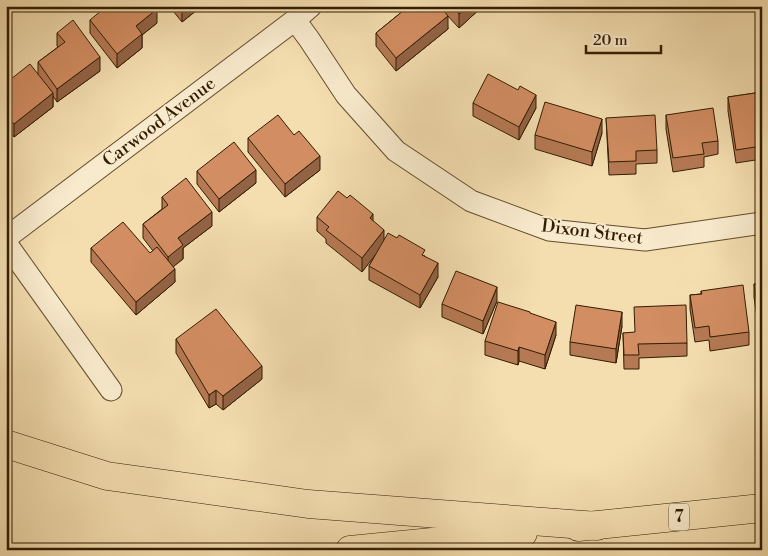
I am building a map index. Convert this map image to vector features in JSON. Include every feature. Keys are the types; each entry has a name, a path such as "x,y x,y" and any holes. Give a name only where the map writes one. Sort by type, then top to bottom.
{"highway":[{"path":"6,444 107,476 308,504 597,526"},
{"name":"7","path":"350,550 762,508"}],"street":[{"name":"Carwood Avenue","path":"6,238 311,6"},
{"name":"Dixon Street","path":"295,20 346,95 396,151 471,201 549,230 645,240 762,223"},
{"path":"6,243 111,390"}],"building":[{"path":"107,6 154,6 157,9 136,26 142,34 117,54 90,20"},
{"path":"409,6 440,6 448,16 396,58 376,33"},
{"path":"452,6 469,6 459,14"},
{"path":"73,20 100,57 57,89 38,62 65,42 57,33"},
{"path":"30,64 53,93 14,124 6,114 6,83"},
{"path":"488,74 518,90 520,86 536,95 519,127 473,103"},
{"path":"762,92 762,146 736,150 728,97"},
{"path":"545,102 602,119 592,152 535,135"},
{"path":"713,108 718,141 702,143 704,154 673,158 666,115"},
{"path":"278,115 294,135 299,131 320,156 285,184 248,138"},
{"path":"655,115 657,150 636,151 636,161 609,162 606,118"},
{"path":"234,142 256,170 219,199 197,171"},
{"path":"186,178 212,212 178,238 183,245 168,257 143,224 168,205 162,197"},
{"path":"338,191 347,198 350,195 373,214 370,218 384,230 362,258 326,230 329,227 317,217"},
{"path":"123,222 150,253 157,247 175,269 136,302 91,248"},
{"path":"388,233 397,238 399,235 425,250 422,255 438,263 420,295 369,266"},
{"path":"456,271 497,287 483,321 442,304"},
{"path":"762,283 762,333 761,333 754,284"},
{"path":"743,285 749,332 710,337 709,326 695,328 690,295 702,294 701,291"},
{"path":"498,302 556,322 545,355 519,347 518,351 485,341"},
{"path":"576,305 622,312 616,349 570,342"},
{"path":"686,305 687,343 638,344 639,355 624,355 623,333 635,332 634,307"},
{"path":"216,309 262,366 223,396 216,390 209,395 176,339"}]}
